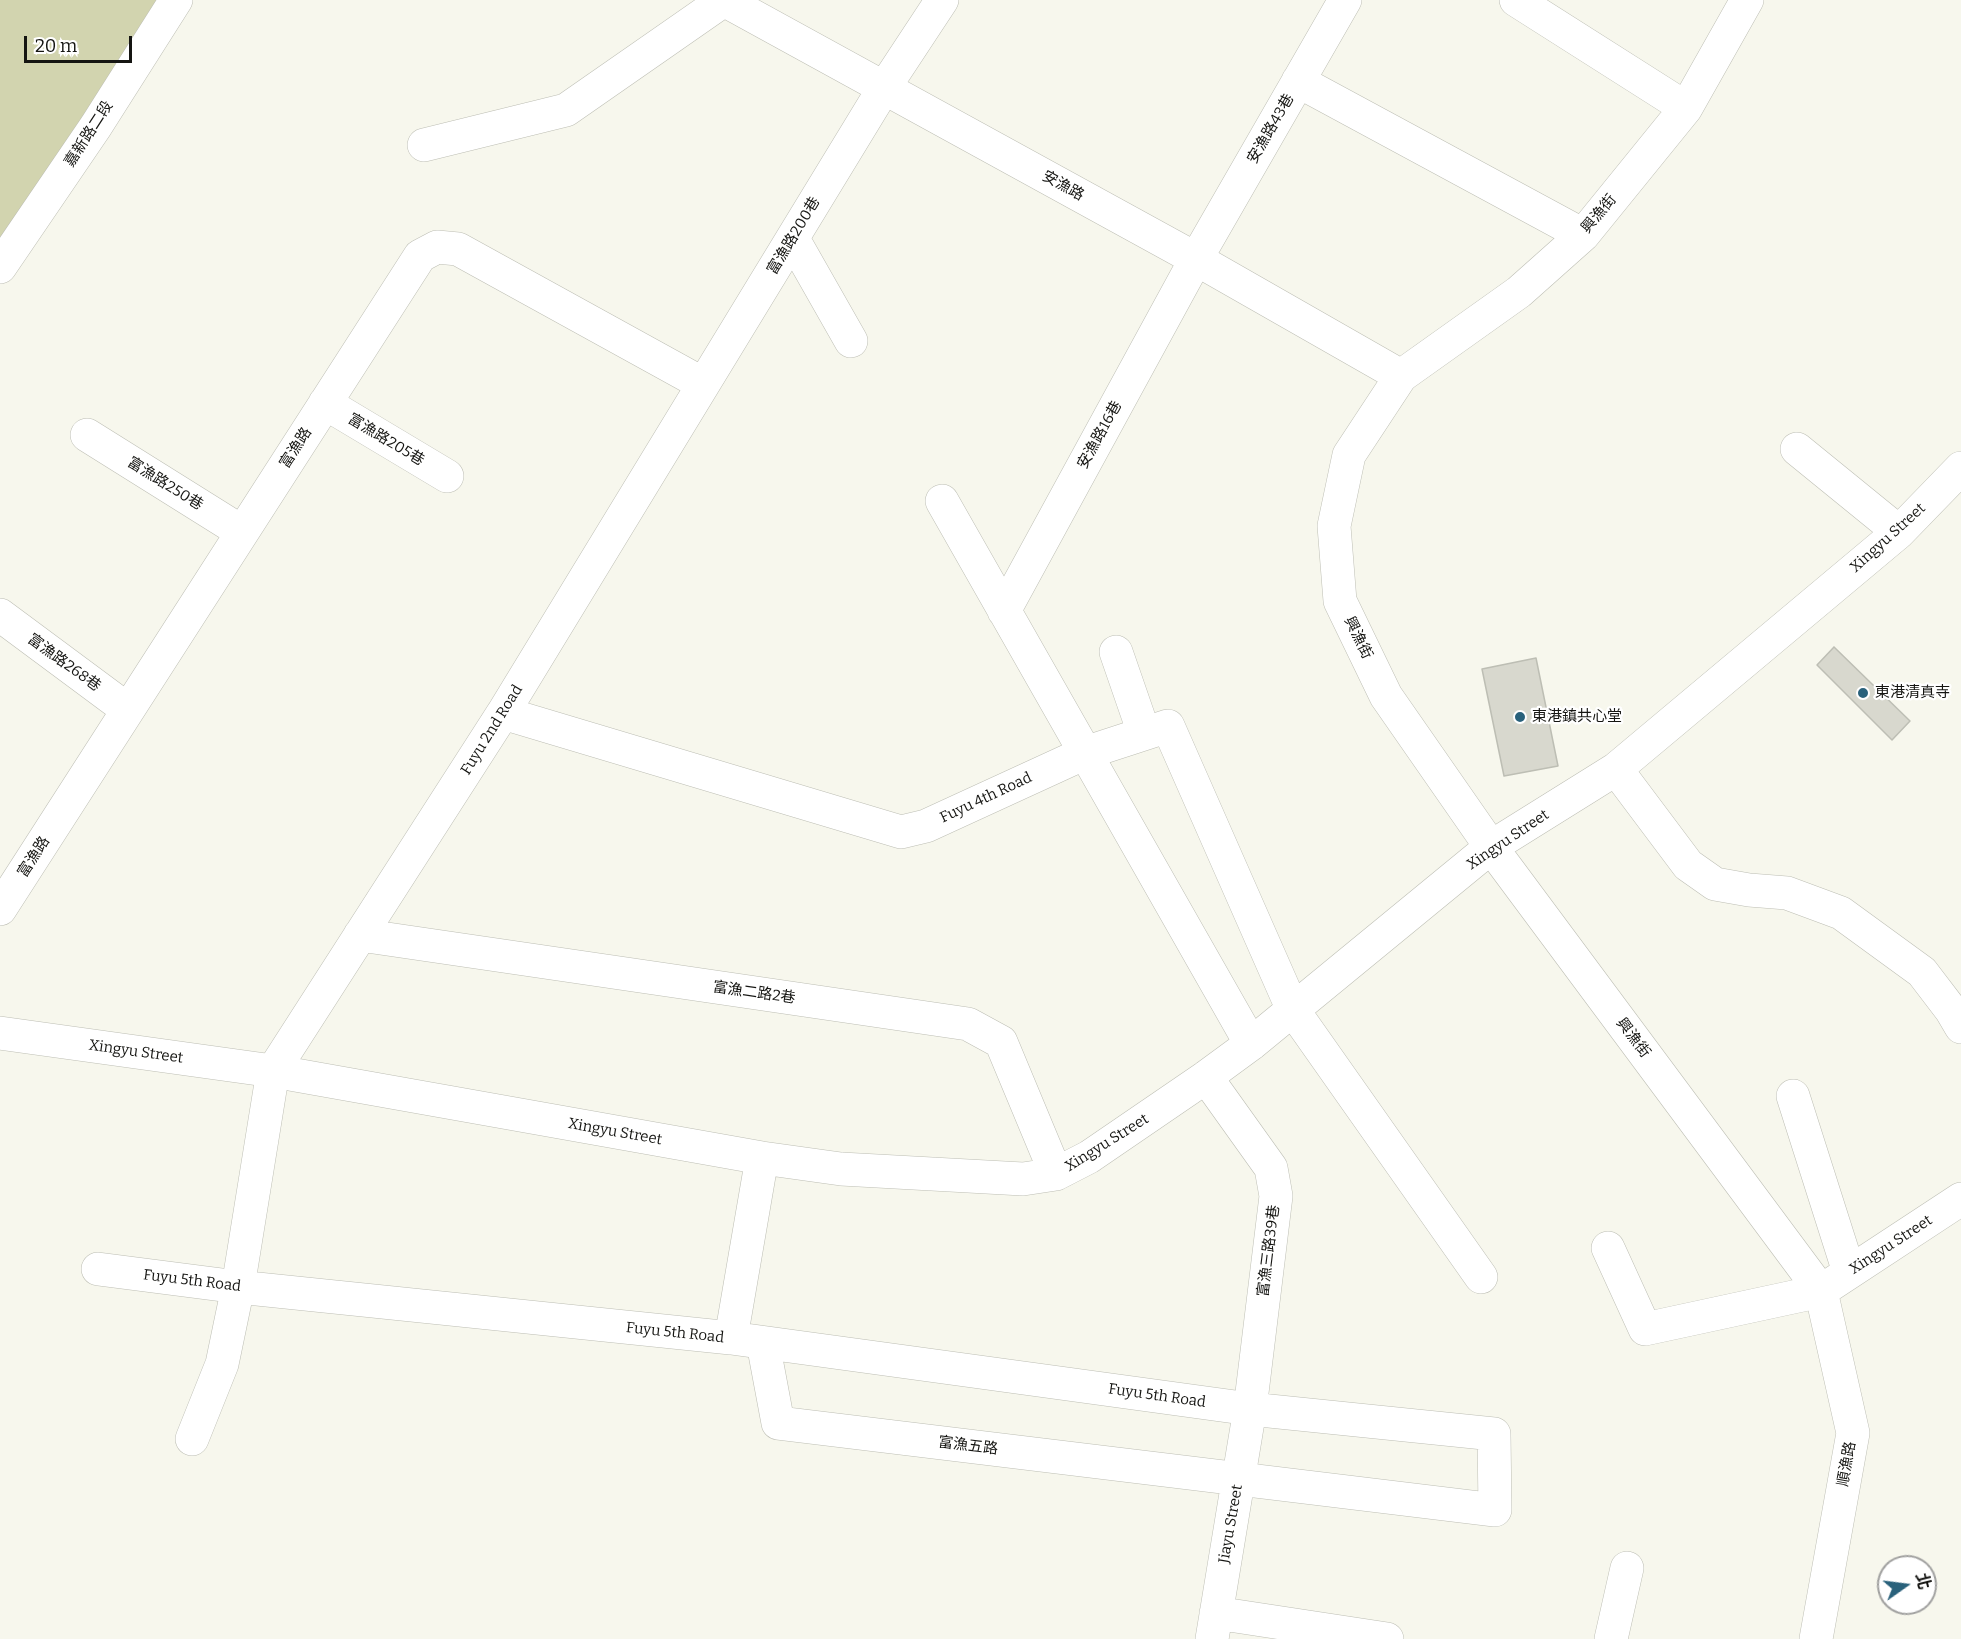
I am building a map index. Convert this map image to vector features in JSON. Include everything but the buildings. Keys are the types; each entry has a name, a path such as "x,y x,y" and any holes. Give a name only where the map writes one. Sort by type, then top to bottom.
{"street":[{"name":"嘉新路二段","path":"0,267 96,126 176,0"},
{"name":"安漁路","path":"724,0 1196,259 1401,376"},
{"path":"424,146 566,110 724,0"},
{"path":"884,88 942,0"},
{"name":"安漁路43巷","path":"1196,259 1345,0"},
{"path":"1516,0 1686,108"},
{"name":"興漁街","path":"1747,0 1686,108 1583,235 1520,291 1401,376 1349,455 1334,526 1340,601 1386,696 1491,848 1821,1291"},
{"path":"1298,81 1583,235"},
{"name":"富漁路200巷","path":"703,384 884,88"},
{"path":"793,239 851,341"},
{"name":"富漁路","path":"5,888 128,710 420,256 437,247 458,249 703,384"},
{"name":"安漁路16巷","path":"1004,611 1196,259"},
{"name":"Fuyu 2nd Road","path":"273,1071 503,713 703,384"},
{"name":"富漁路205巷","path":"325,404 447,476"},
{"name":"富漁路250巷","path":"87,435 242,532"},
{"path":"1797,449 1899,532"},
{"name":"Xingyu Street","path":"0,1033 273,1071 762,1158 841,1168 1023,1179 1056,1174 1089,1157 1206,1077 1251,1044 1491,848 1616,769 1899,532 1961,468"},
{"path":"942,501 1251,1044"},
{"name":"富漁路268巷","path":"0,615 128,710"},
{"path":"1116,652 1144,733"},
{"name":"Fuyu 4th Road","path":"503,713 901,832 926,826 1085,753 1168,726 1293,1010"},
{"path":"1616,769 1688,865 1715,884 1749,890 1787,892 1841,914 1922,972 1961,1027"},
{"name":"富漁二路2巷","path":"360,935 968,1024 1001,1042 1056,1174"},
{"path":"1293,1010 1481,1277"},
{"path":"192,1439 222,1364 238,1287 273,1071"},
{"name":"富漁三路39巷","path":"1206,1077 1271,1168 1276,1196 1250,1409"},
{"path":"1793,1096 1850,1272"},
{"path":"731,1338 762,1158"},
{"name":"Xingyu Street","path":"1821,1291 1961,1199"},
{"path":"1608,1248 1645,1329 1821,1291"},
{"name":"Fuyu 5th Road","path":"98,1269 238,1287 731,1338 1250,1409 1494,1434 1495,1510 1238,1479"},
{"name":"順漁路","path":"1816,1639 1853,1433 1821,1291"},
{"name":"富漁五路","path":"763,1343 778,1423 1238,1479"},
{"name":"Jiayu Street","path":"1214,1626 1250,1409"},
{"path":"1611,1639 1627,1568"},
{"path":"1214,1626 1387,1639"}],"green space":[{"path":"0,0 165,0 0,254"}],"place":[{"name":"東港清真寺","path":"1863,693"},
{"name":"東港鎮共心堂","path":"1520,717"}]}
